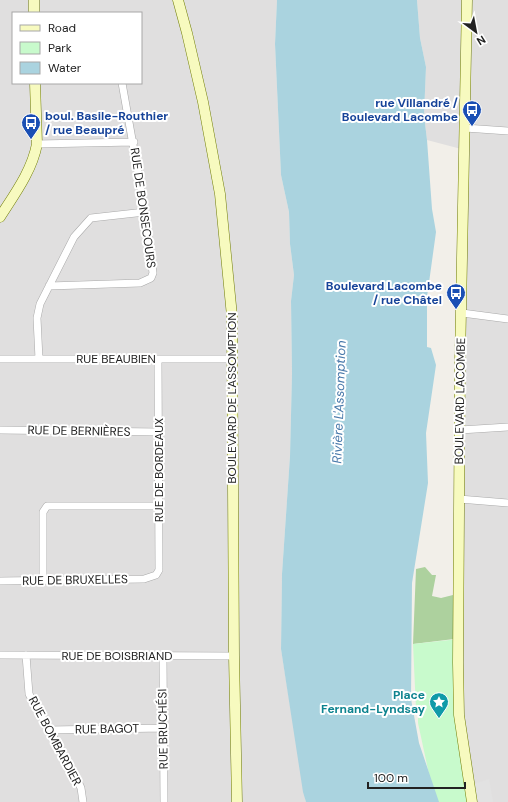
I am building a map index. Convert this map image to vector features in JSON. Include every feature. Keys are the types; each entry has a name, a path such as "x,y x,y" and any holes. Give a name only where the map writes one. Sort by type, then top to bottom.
{"street":[{"path":"34,0 34,12"},
{"name":"BOULEVARD DE L'ASSOMPTION","path":"178,0 201,94 220,194 232,316 234,656 237,802"},
{"name":"BOULEVARD LACOMBE","path":"467,0 459,499 459,715 472,802"},
{"path":"0,217 35,154 37,144 34,84"},
{"name":"RUE DE BONSECOURS","path":"49,286 140,283 151,278 153,273 146,212 122,84"},
{"path":"465,128 508,132"},
{"path":"37,144 134,142"},
{"path":"39,359 37,318 40,304 74,237 91,218 146,212"},
{"path":"462,313 508,319"},
{"name":"RUE BEAUBIEN","path":"0,359 233,359"},
{"name":"RUE DE BORDEAUX","path":"151,578 156,575 159,570 158,359"},
{"path":"460,430 508,427"},
{"name":"RUE DE BERNIÈRES","path":"0,430 158,432"},
{"path":"459,499 508,503"},
{"path":"43,580 43,512 47,506 159,506"},
{"name":"RUE DE BRUXELLES","path":"0,581 151,578"},
{"name":"RUE DE BOISBRIAND","path":"0,655 234,656"},
{"name":"RUE BOMBARDIER","path":"26,655 29,694 75,775 81,788 83,802"},
{"name":"RUE BRUCHÉSI","path":"163,656 164,802"},
{"name":"RUE BAGOT","path":"50,730 163,728"}],"shaded area":[{"path":"0,0 277,0 275,44 281,175 289,212 290,244 294,275 291,301 292,373 290,456 282,574 281,649 306,802 0,802"},
{"path":"417,0 508,0 508,802 473,802 460,717 465,150 427,140 424,115 426,67 420,38"},
{"path":"489,779 493,802 476,802 474,784"}],"green space":[{"path":"425,567 432,575 436,575 432,596 441,598 453,595 454,639 413,644 416,569"},
{"name":"Place Fernand-Lyndsay","path":"459,639 459,715 472,802 435,802 418,723 418,712 416,709 413,644"}],"water":[{"name":"Rivière L'Assomption","path":"277,0 417,0 420,38 426,67 424,115 432,209 436,232 427,297 427,347 431,348 436,365 426,433 428,483 412,583 411,699 419,743 439,802 306,802 303,792 281,649 282,574 290,456 292,373 291,301 294,275 290,244 289,212 281,175 275,44"}],"place":[{"name":"rue Villandré / Boulevard Lacombe","path":"472,127"},
{"name":"boul. Basile-Routhier / rue Beaupré","path":"31,140"},
{"name":"Boulevard Lacombe / rue Châtel","path":"456,310"},
{"name":"Place Fernand-Lyndsay","path":"439,719"}]}
